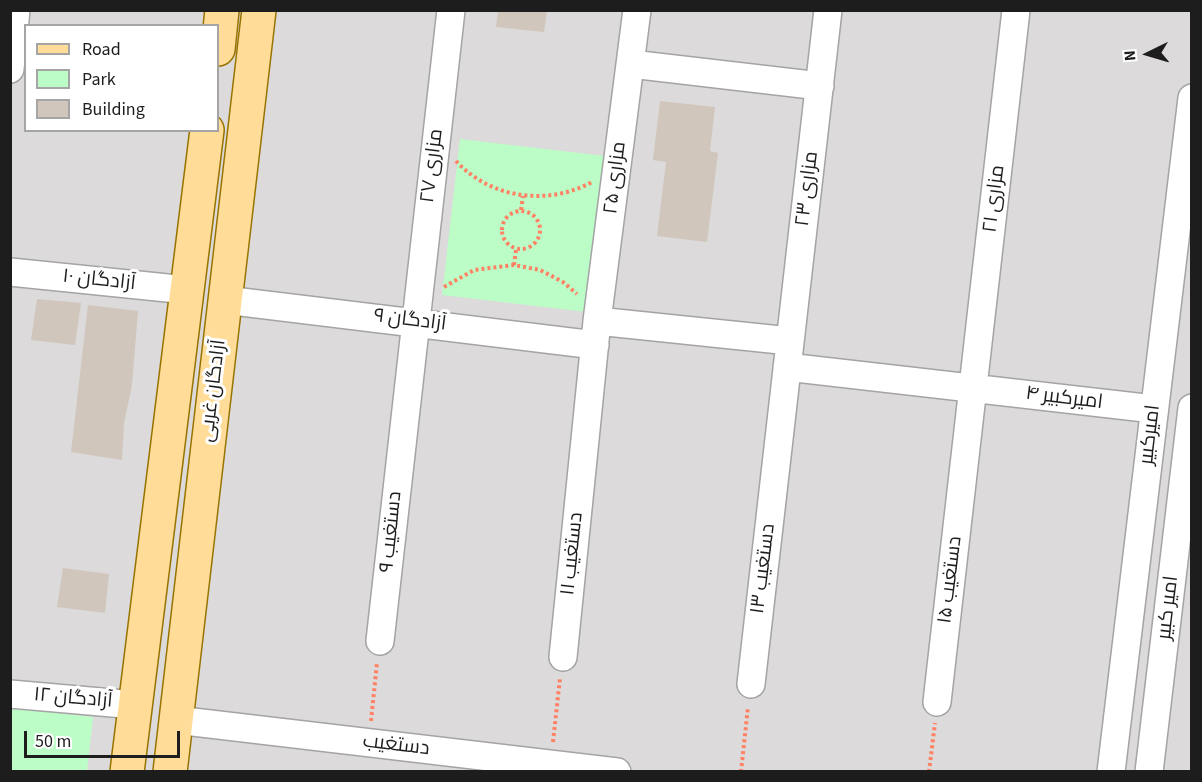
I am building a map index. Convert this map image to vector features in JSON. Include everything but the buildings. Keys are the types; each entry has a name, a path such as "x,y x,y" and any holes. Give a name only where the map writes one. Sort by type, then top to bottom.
{"main road":[{"path":"219,39 222,10"},
{"name":"آزادگان غربی","path":"170,771 259,10"},
{"name":"آزادگان غربی","path":"127,771 207,132"},
{"path":"166,462 206,465"}],"street":[{"path":"10,69 16,10"},
{"name":"مزاری ۲۷","path":"415,322 452,10"},
{"name":"مزاری ۲۵","path":"596,333 637,10"},
{"name":"مزاری ۲۳","path":"789,354 828,10"},
{"name":"مزاری ۲۱","path":"973,388 1016,10"},
{"path":"631,64 820,86"},
{"name":"امیرکبیر","path":"1111,771 1154,409 1184,223 1191,98"},
{"name":"آزادگان ۱۰","path":"10,272 188,290"},
{"name":"آزادگان ۹","path":"225,300 415,322 596,333 789,354"},
{"name":"دستغیب ۹","path":"380,641 415,322"},
{"name":"دستغیب ۱۱","path":"563,657 596,333"},
{"name":"امیرکبیر ۴","path":"789,354 973,388 1154,409"},
{"name":"دستغیب ۱۳","path":"751,684 789,354"},
{"name":"دستغیب ۱۵","path":"937,702 973,388"},
{"name":"امیر کبیر","path":"1149,771 1191,408"},
{"path":"1133,588 1171,594"},
{"name":"آزادگان ۱۲","path":"10,694 135,705"},
{"name":"دستغیب","path":"176,720 368,742 439,761 550,764 617,771"}],"path":[{"path":"437,134 458,164 487,185 523,196 556,195 591,184 619,162"},
{"path":"521,210 523,196"},
{"path":"521,210 532,213 539,222 541,233 536,243 527,249 516,250 506,244 501,233 503,222 510,213 521,210"},
{"path":"514,265 516,250"},
{"path":"439,289 474,270 514,265 540,270 563,282 583,299 596,333"},
{"path":"368,742 380,641"},
{"path":"550,764 563,657"},
{"path":"741,771 751,684"},
{"path":"929,771 937,702"}],"shaded area":[{"path":"11,11 1191,11 1191,771 11,771"}],"green space":[{"path":"460,139 613,157 595,313 442,295"},
{"path":"11,708 93,717 87,771 11,771"}]}
